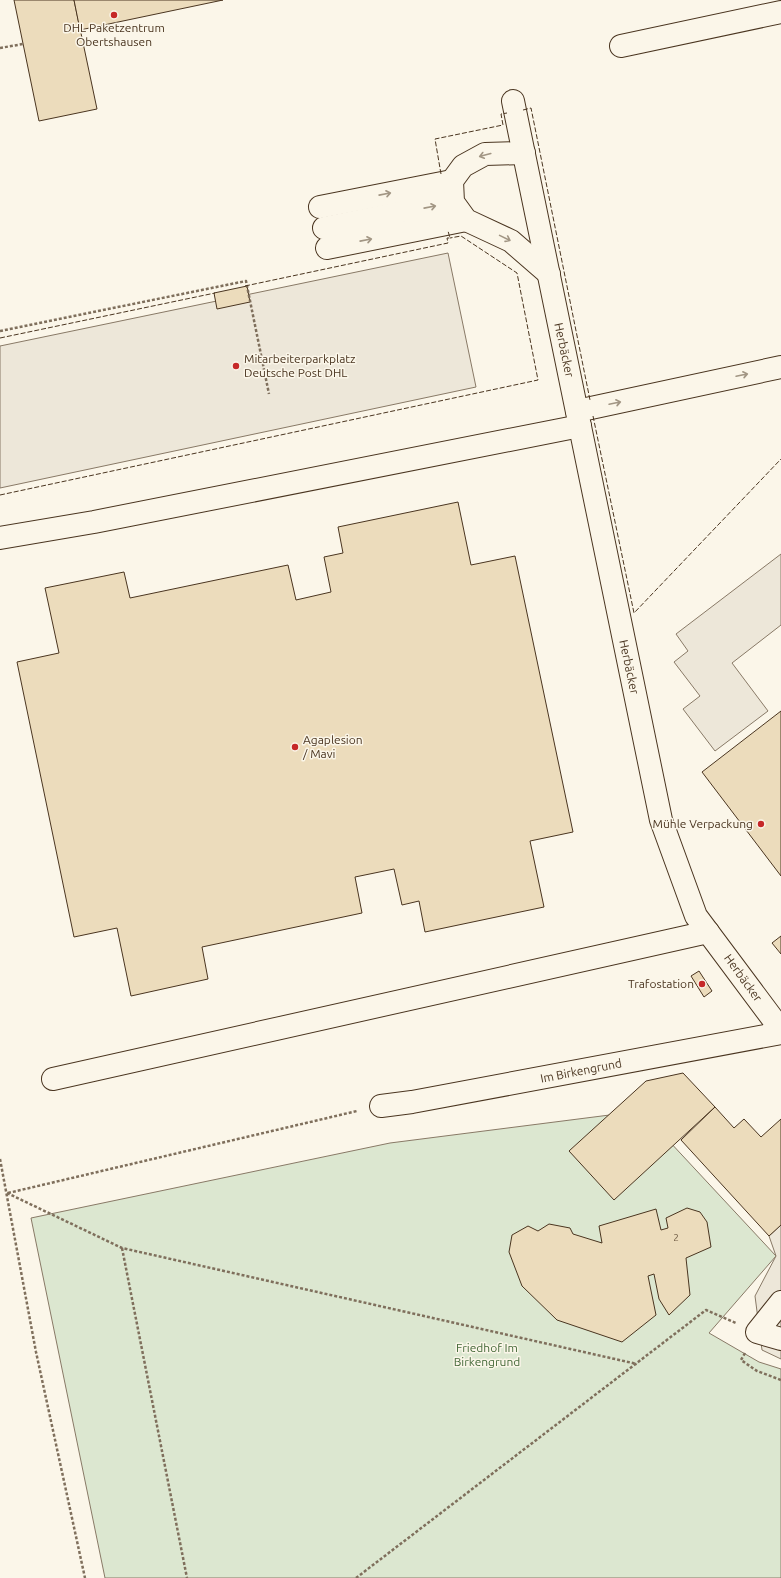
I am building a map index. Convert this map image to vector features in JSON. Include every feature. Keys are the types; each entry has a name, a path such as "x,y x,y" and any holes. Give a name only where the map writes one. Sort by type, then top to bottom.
{"street":[{"path":"621,46 781,12"},
{"name":"Herbäcker","path":"513,101 661,820 696,916 781,1032"},
{"path":"524,153 485,154 463,166 452,192 325,238 466,220 511,241 549,274"},
{"path":"320,207 452,192"},
{"path":"452,192 466,220"},
{"path":"0,538 94,522 578,418 781,367"},
{"path":"54,1079 708,932"},
{"name":"Im Birkengrund","path":"381,1106 420,1101 781,1032"},
{"path":"781,1302 757,1332 781,1339"}],"path":[{"path":"0,48 22,44"},
{"path":"0,331 246,281 269,394"},
{"path":"7,1193 381,1106"},
{"path":"0,1159 36,1352 85,1578"},
{"path":"7,1193 122,1248 637,1364"},
{"path":"122,1248 187,1578"},
{"path":"356,1578 706,1310 757,1332 741,1360 757,1371 781,1380"}],"green space":[{"name":"Friedhof Im Birkengrund","path":"641,1111 776,1256 709,1333 759,1362 781,1369 781,1578 105,1578 31,1218 390,1143"}],"shaded area":[{"name":"Mitarbeiterparkplatz Deutsche Post DHL","path":"448,253 476,387 0,488 0,346"},
{"path":"781,554 781,625 732,663 768,711 715,751 683,709 700,696 674,662 688,651 676,634"},
{"path":"781,1225 781,1359 762,1350 755,1296 776,1256 769,1236"}],"building":[{"path":"14,0 74,0 97,109 39,121"},
{"name":"DHL Paketzentrum Obertshausen","path":"74,0 223,0 80,30"},
{"path":"247,286 250,302 217,309 214,293"},
{"name":"Agaplesion / Mavi","path":"458,502 471,565 515,556 573,832 530,841 544,907 425,932 419,901 402,905 394,869 355,877 362,913 202,947 208,979 131,996 117,928 74,937 17,662 59,653 45,588 124,572 130,598 288,565 296,600 331,592 324,557 343,553 338,527"},
{"name":"Mühle Verpackung","path":"781,711 781,876 702,772"},
{"path":"781,936 781,954 772,943"},
{"name":"Trafostation","path":"699,971 712,991 704,997 691,976"},
{"path":"683,1073 715,1107 614,1200 569,1151 646,1081"},
{"path":"715,1107 734,1128 744,1119 761,1137 781,1119 781,1225 769,1236 681,1140"},
{"path":"687,1208 700,1212 707,1222 711,1247 686,1258 690,1295 669,1315 659,1299 654,1274 648,1276 656,1315 622,1342 557,1320 522,1286 509,1252 512,1235 528,1226 538,1231 549,1224 570,1228 573,1234 602,1243 599,1226 656,1209 661,1230 668,1228 666,1218"}],"fence":[{"path":"523,110 531,108 590,400"},
{"path":"441,174 435,139 503,125 501,114 507,113"},
{"path":"245,286 448,243 447,238 450,238 448,231"},
{"path":"0,495 538,380 517,273 461,236 450,238"},
{"path":"0,338 215,293"},
{"path":"593,416 634,613 781,459"}],"place":[{"name":"DHL Paketzentrum Obertshausen","path":"114,15"},
{"name":"Mitarbeiterparkplatz Deutsche Post DHL","path":"236,366"},
{"name":"Agaplesion / Mavi","path":"295,747"},
{"name":"Mühle Verpackung","path":"761,824"},
{"name":"Trafostation","path":"702,984"}]}
